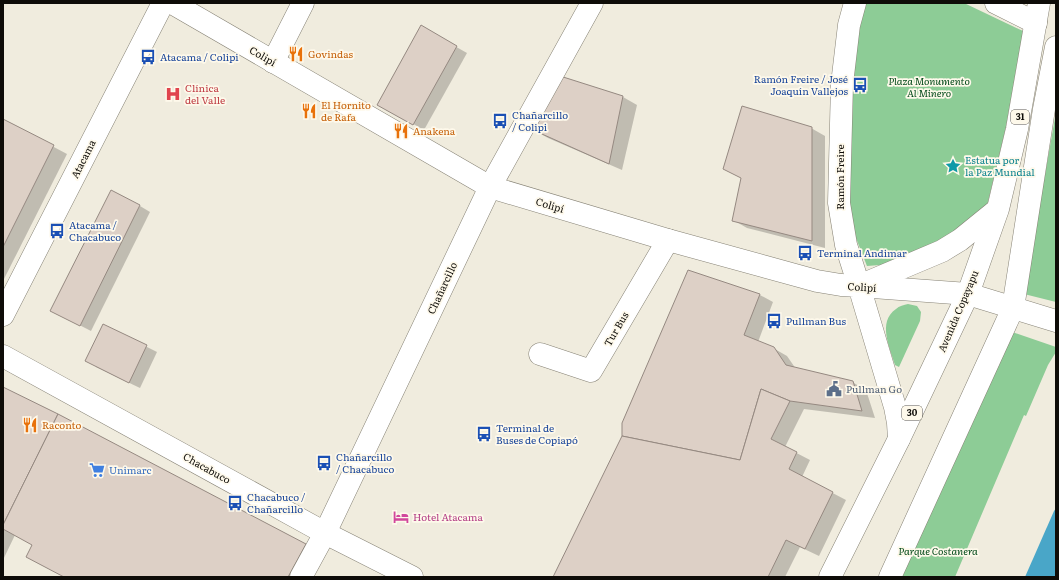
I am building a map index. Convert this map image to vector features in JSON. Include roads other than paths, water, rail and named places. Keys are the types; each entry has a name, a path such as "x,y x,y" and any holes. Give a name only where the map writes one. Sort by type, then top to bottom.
{"main road":[{"name":"Atacama","path":"3,315 163,3"},
{"name":"Colipí","path":"172,3 490,187 668,240 823,282 841,285 968,294 1056,321"},
{"path":"274,62 303,3"},
{"name":"Chañarcillo","path":"302,577 325,533 490,187 592,3"},
{"name":"Ramón Freire","path":"854,3 849,25 842,84 839,203 846,245 895,407 899,439"},
{"path":"996,3 1038,13"},
{"name":"Avenida Copayapu","path":"830,577 899,439 968,294 998,209 1017,129 1038,13"},
{"name":"31","path":"1013,308 1044,109 1056,47"},
{"path":"859,286 942,251 960,240 998,209"},
{"name":"Tur Bus","path":"540,354 591,372 668,240"},
{"path":"890,577 1013,308"},
{"name":"Chacabuco","path":"3,356 325,533 412,577"}],"water":[{"path":"1056,508 1056,577 1025,577 1054,511"}],"place":[{"name":"Govindas","path":"296,54"},
{"name":"Atacama / Colipi","path":"148,57"},
{"name":"Ramón Freire / José Joaquín Vallejos","path":"860,85"},
{"name":"Clínica del Valle","path":"173,94"},
{"name":"El Hornito de Rafa","path":"309,111"},
{"name":"Chañarcillo / Colipi","path":"500,121"},
{"name":"Anakena","path":"401,131"},
{"name":"Estatua por la Paz Mundial","path":"953,166"},
{"name":"Atacama / Chacabuco","path":"57,231"},
{"name":"Terminal Andimar","path":"805,253"},
{"name":"Pullman Bus","path":"774,321"},
{"name":"Pullman Go","path":"834,389"},
{"name":"Raconto","path":"30,425"},
{"name":"Terminal de Buses de Copiapó","path":"484,434"},
{"name":"Chañarcillo / Chacabuco","path":"324,463"},
{"name":"Unimarc","path":"97,470"},
{"name":"Chacabuco / Chañarcillo","path":"235,503"},
{"name":"Hotel Atacama","path":"401,517"}],"park label":[{"name":"Plaza Monumento Al Minero","path":"929,86"},
{"name":"Parque Costanera","path":"938,551"}]}
